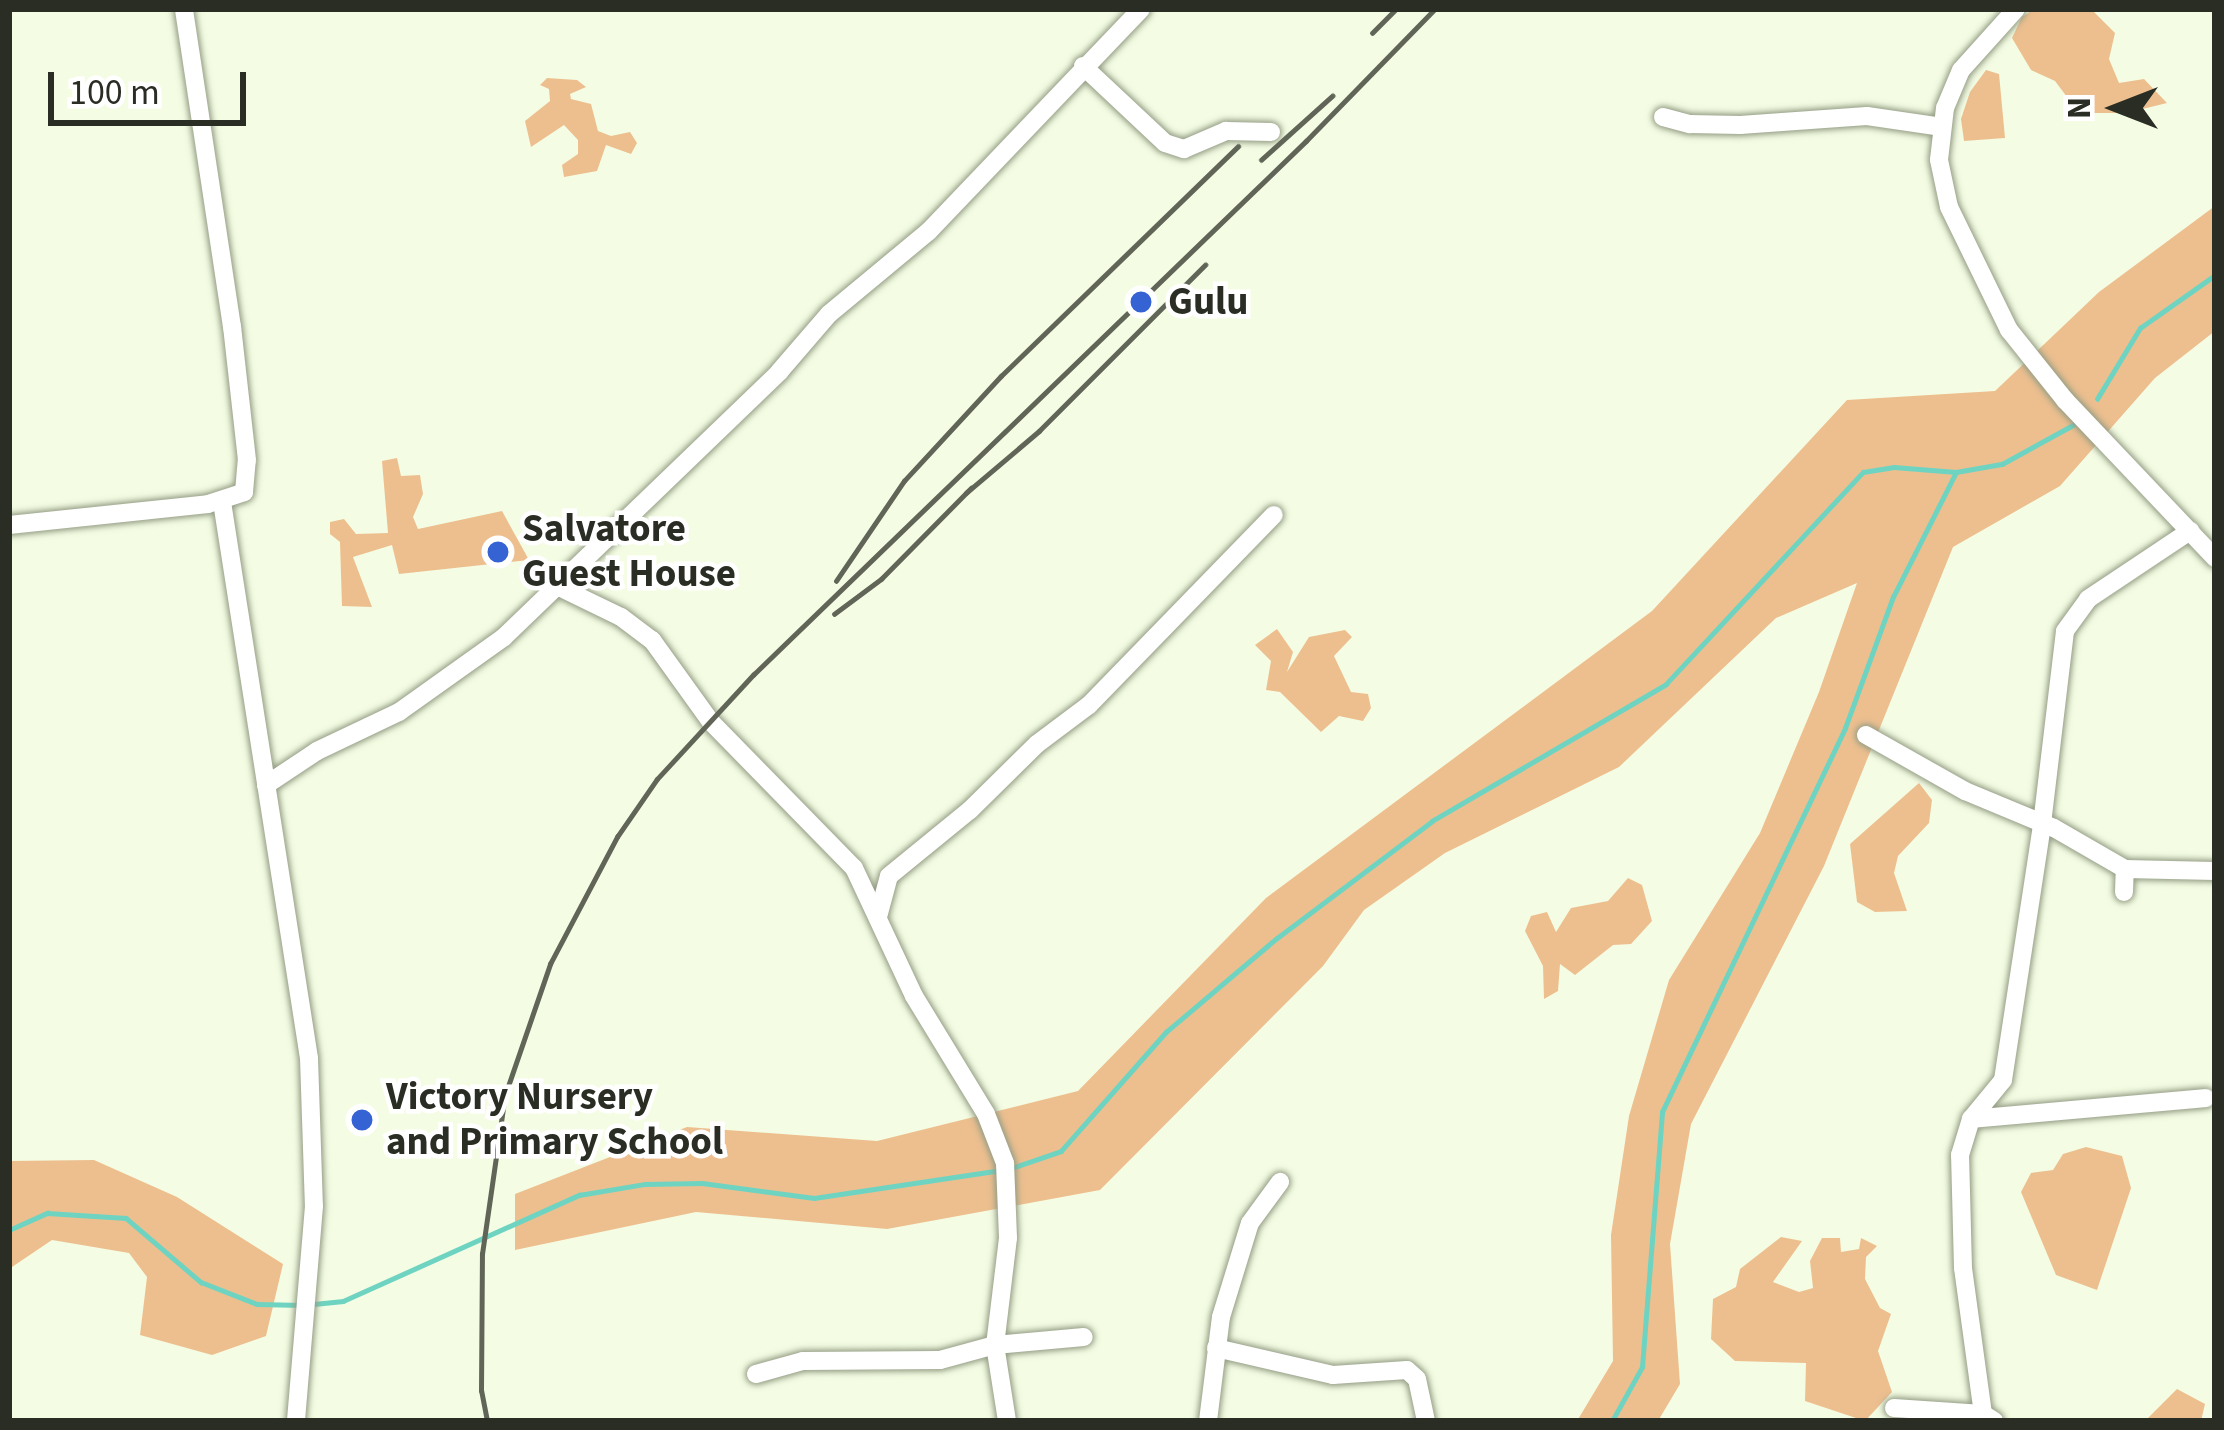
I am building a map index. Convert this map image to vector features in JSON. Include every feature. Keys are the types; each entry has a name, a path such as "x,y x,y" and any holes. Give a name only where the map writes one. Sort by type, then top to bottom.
{"street":[{"path":"9,525 222,502 244,492 247,460 184,9"},
{"path":"266,785 317,751 399,712 504,637 778,372 829,314 929,231 1141,9"},
{"path":"2016,9 1961,70 1942,127 1939,160 1949,207 2009,329 2065,400 2215,558"},
{"path":"1083,66 1166,143 1184,149 1226,130 1271,132"},
{"path":"1663,117 1740,125 1867,116 1942,127"},
{"path":"222,502 309,1058 314,1157 311,1271 296,1421"},
{"path":"878,916 889,876 970,811 1037,744 1089,705 1274,515"},
{"path":"1894,1408 1989,1418 1963,1268 1960,1155 1971,1119 2002,1080 2042,824 2065,631 2088,599 2190,531"},
{"path":"559,587 621,617 652,640 711,722 854,868 914,996 1000,1140 1008,1238 995,1345 1007,1421"},
{"path":"1866,735 1966,791 2042,824 2125,869 2215,871"},
{"path":"854,868 889,876"},
{"path":"2124,892 2125,869"},
{"path":"1971,1119 2206,1098"},
{"path":"1208,1421 1216,1348 1250,1223 1280,1182"},
{"path":"756,1375 803,1360 940,1360 995,1345 1084,1337"},
{"path":"1216,1348 1343,1376 1407,1370 1417,1379 1426,1421"}],"shaded area":[{"path":"2034,9 2091,9 2115,33 2109,59 2119,83 2144,79 2167,103 2126,113 2079,113 2055,81 2031,70 2012,38 2022,17"},
{"path":"1986,70 1999,74 2005,138 1964,141 1961,119 1970,92"},
{"path":"547,78 577,80 586,87 570,94 571,99 591,104 598,131 611,136 630,132 637,143 631,154 606,145 597,171 564,177 562,165 578,154 578,140 564,125 531,147 525,121 550,101 549,89 540,85"},
{"path":"2215,206 2215,331 2155,378 2060,486 1953,547 1824,866 1691,1124 1670,1244 1680,1384 1658,1421 1577,1421 1613,1361 1611,1235 1629,1116 1669,980 1760,833 1819,692 1857,583 1776,618 1619,767 1445,853 1364,910 1323,966 1100,1190 887,1229 696,1212 515,1250 515,1194 687,1127 877,1141 1078,1091 1266,898 1652,611 1847,400 1995,391 2099,292"},
{"path":"397,458 401,476 420,475 423,494 413,517 418,529 502,511 529,560 399,574 392,545 353,557 372,607 342,606 340,542 330,534 330,522 344,519 356,534 388,533 382,461"},
{"path":"1277,629 1293,652 1287,672 1309,637 1345,630 1352,637 1334,656 1351,692 1368,694 1371,708 1363,721 1339,716 1321,732 1280,692 1266,690 1271,661 1255,645"},
{"path":"1919,783 1932,800 1929,823 1898,856 1894,873 1907,911 1875,912 1857,902 1850,844"},
{"path":"1628,878 1642,885 1652,921 1631,944 1613,945 1575,975 1560,964 1558,991 1544,999 1543,966 1525,931 1531,916 1547,912 1556,932 1571,908 1608,901"},
{"path":"2086,1147 2122,1156 2131,1188 2097,1290 2056,1275 2021,1192 2031,1173 2053,1170 2063,1154"},
{"path":"94,1160 177,1197 283,1264 266,1336 212,1355 140,1335 147,1277 129,1253 52,1240 9,1269 9,1161"},
{"path":"1781,1237 1802,1241 1773,1282 1799,1292 1813,1288 1810,1261 1822,1238 1840,1238 1841,1252 1859,1249 1861,1238 1877,1246 1866,1257 1865,1279 1880,1308 1891,1314 1878,1351 1892,1392 1865,1421 1805,1401 1806,1363 1735,1361 1711,1339 1713,1299 1736,1287 1740,1269"},
{"path":"2177,1389 2205,1404 2201,1421 2145,1421"}],"waterway":[{"path":"2097,399 2140,328 2215,275"},
{"path":"1012,1168 1061,1151 1166,1032 1277,938 1432,821 1666,684 1863,472 1894,467 1956,472 2002,464 2073,425"},
{"path":"1612,1421 1642,1367 1662,1112 1845,728 1893,597 1955,474"},
{"path":"314,1304 343,1301 579,1195 645,1184 702,1183 814,1198 1001,1170"},
{"path":"9,1230 47,1213 126,1218 201,1282 257,1304 302,1305"}],"railway":[{"path":"1372,33 1396,9"},
{"path":"487,1421 481,1391 482,1254 505,1095 550,964 617,837 657,779 753,675 1306,141 1435,9"},
{"path":"1261,160 1332,96"},
{"path":"836,581 904,481 1001,376 1238,146"},
{"path":"966,493 1039,431 1205,265"},
{"path":"834,614 881,579 971,488"}],"place":[{"name":"Gulu","path":"1141,302"},
{"name":"Salvatore Guest House","path":"498,552"},
{"name":"Victory Nursery and Primary School","path":"362,1120"}]}
